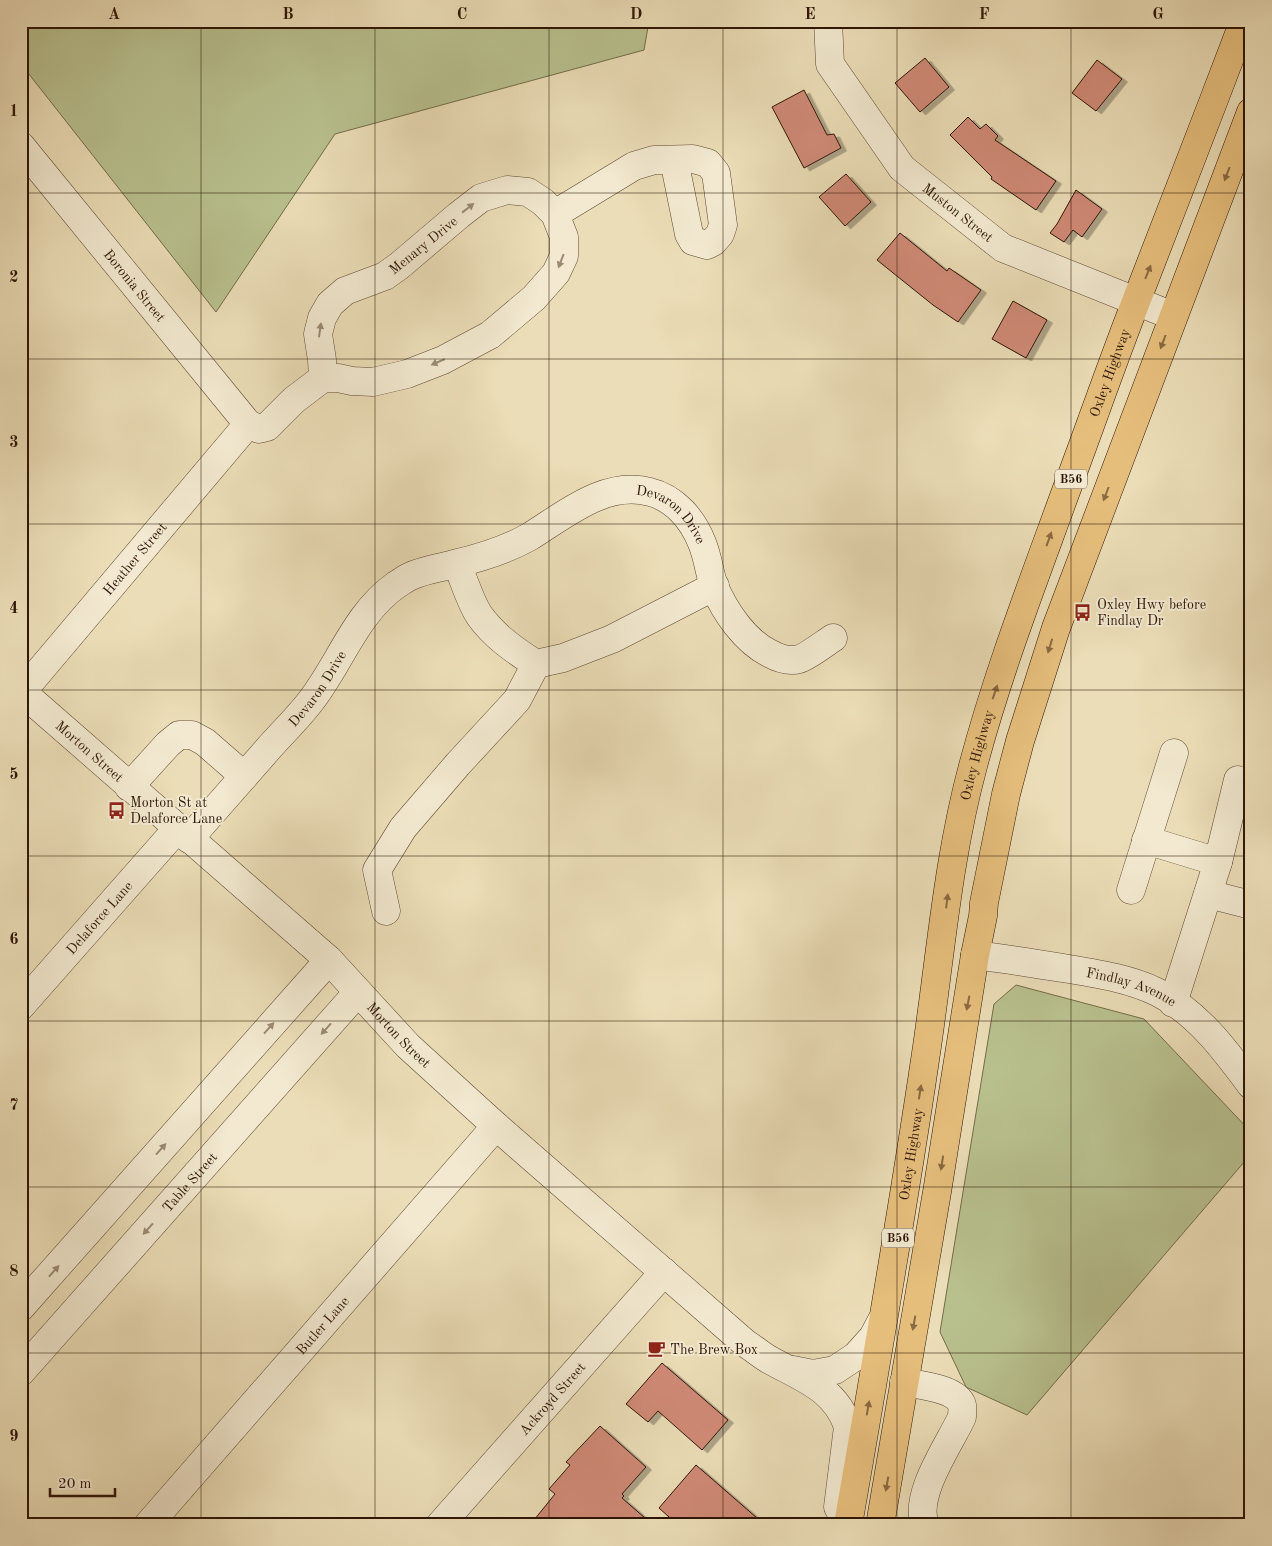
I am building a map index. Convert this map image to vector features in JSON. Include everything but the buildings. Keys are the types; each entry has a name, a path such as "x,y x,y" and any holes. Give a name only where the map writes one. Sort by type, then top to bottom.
{"main road":[{"name":"Oxley Highway","path":"848,1525 882,1320 894,1265 929,1036 948,888 972,767 993,698 1035,576 1136,301 1186,176 1244,21"},
{"name":"B56","path":"880,1525 999,821 1023,731 1059,619 1251,112"},
{"path":"940,950 975,955"}],"street":[{"name":"Muston Street","path":"828,21 830,64 902,168 1003,248 1174,316"},
{"name":"Boronia Street","path":"21,146 248,424"},
{"path":"555,214 634,166 654,160 674,160"},
{"name":"Menary Drive","path":"507,190 528,192 543,202 555,214 564,237 564,256 556,273 534,298 490,335 443,360 407,374 373,382 352,382 338,378 323,378 318,334 322,318 330,304 345,291 385,276 481,198 507,190"},
{"path":"248,424 259,429 267,427 294,400 323,378"},
{"name":"Heather Street","path":"21,692 248,424"},
{"name":"Devaron Drive","path":"183,834 244,776 309,704 327,677 353,630 394,587 411,576 501,551 593,498 635,489 652,492 670,500 693,525 702,543 714,586 734,621 749,640 764,651 780,659 800,659 833,638"},
{"path":"457,564 478,613 488,627 500,639 536,664 563,658 612,639 714,586"},
{"path":"386,911 376,870 403,828 517,700 536,664"},
{"name":"Morton Street","path":"21,692 329,960 408,1046 496,1126 745,1343 766,1358 816,1385 833,1400 844,1414 848,1427 838,1507 848,1525"},
{"path":"129,787 168,744 179,735 192,735 205,742 244,776"},
{"path":"1131,890 1174,753"},
{"path":"1173,1003 1218,862 1238,780 1251,784"},
{"name":"Delaforce Lane","path":"21,1006 183,834"},
{"path":"1146,840 1218,862"},
{"path":"1208,894 1251,906"},
{"name":"Findlay Avenue","path":"975,955 1102,975 1138,984 1158,993 1193,1018 1208,1032 1225,1050 1251,1085"},
{"path":"21,1308 329,960"},
{"name":"Table Street","path":"21,1372 358,992"},
{"name":"Butler Lane","path":"148,1525 496,1126"},
{"name":"Ackroyd Street","path":"440,1525 664,1272"},
{"name":"Morton Street","path":"784,1368 813,1374 835,1370 856,1356 872,1337 882,1320"},
{"path":"904,1382 944,1391 955,1396 962,1405 962,1417 924,1495 922,1518 925,1525"}],"green space":[{"path":"21,21 649,21 644,50 335,134 216,312 21,64"},
{"path":"1016,985 1144,1019 1251,1132 1251,1154 1027,1415 966,1387 940,1332 994,1004"}],"place":[{"name":"Oxley Hwy before Findlay Dr","path":"1083,612"},
{"name":"Morton St at Delaforce Lane","path":"116,810"},
{"name":"The Brew Box","path":"656,1349"}]}
